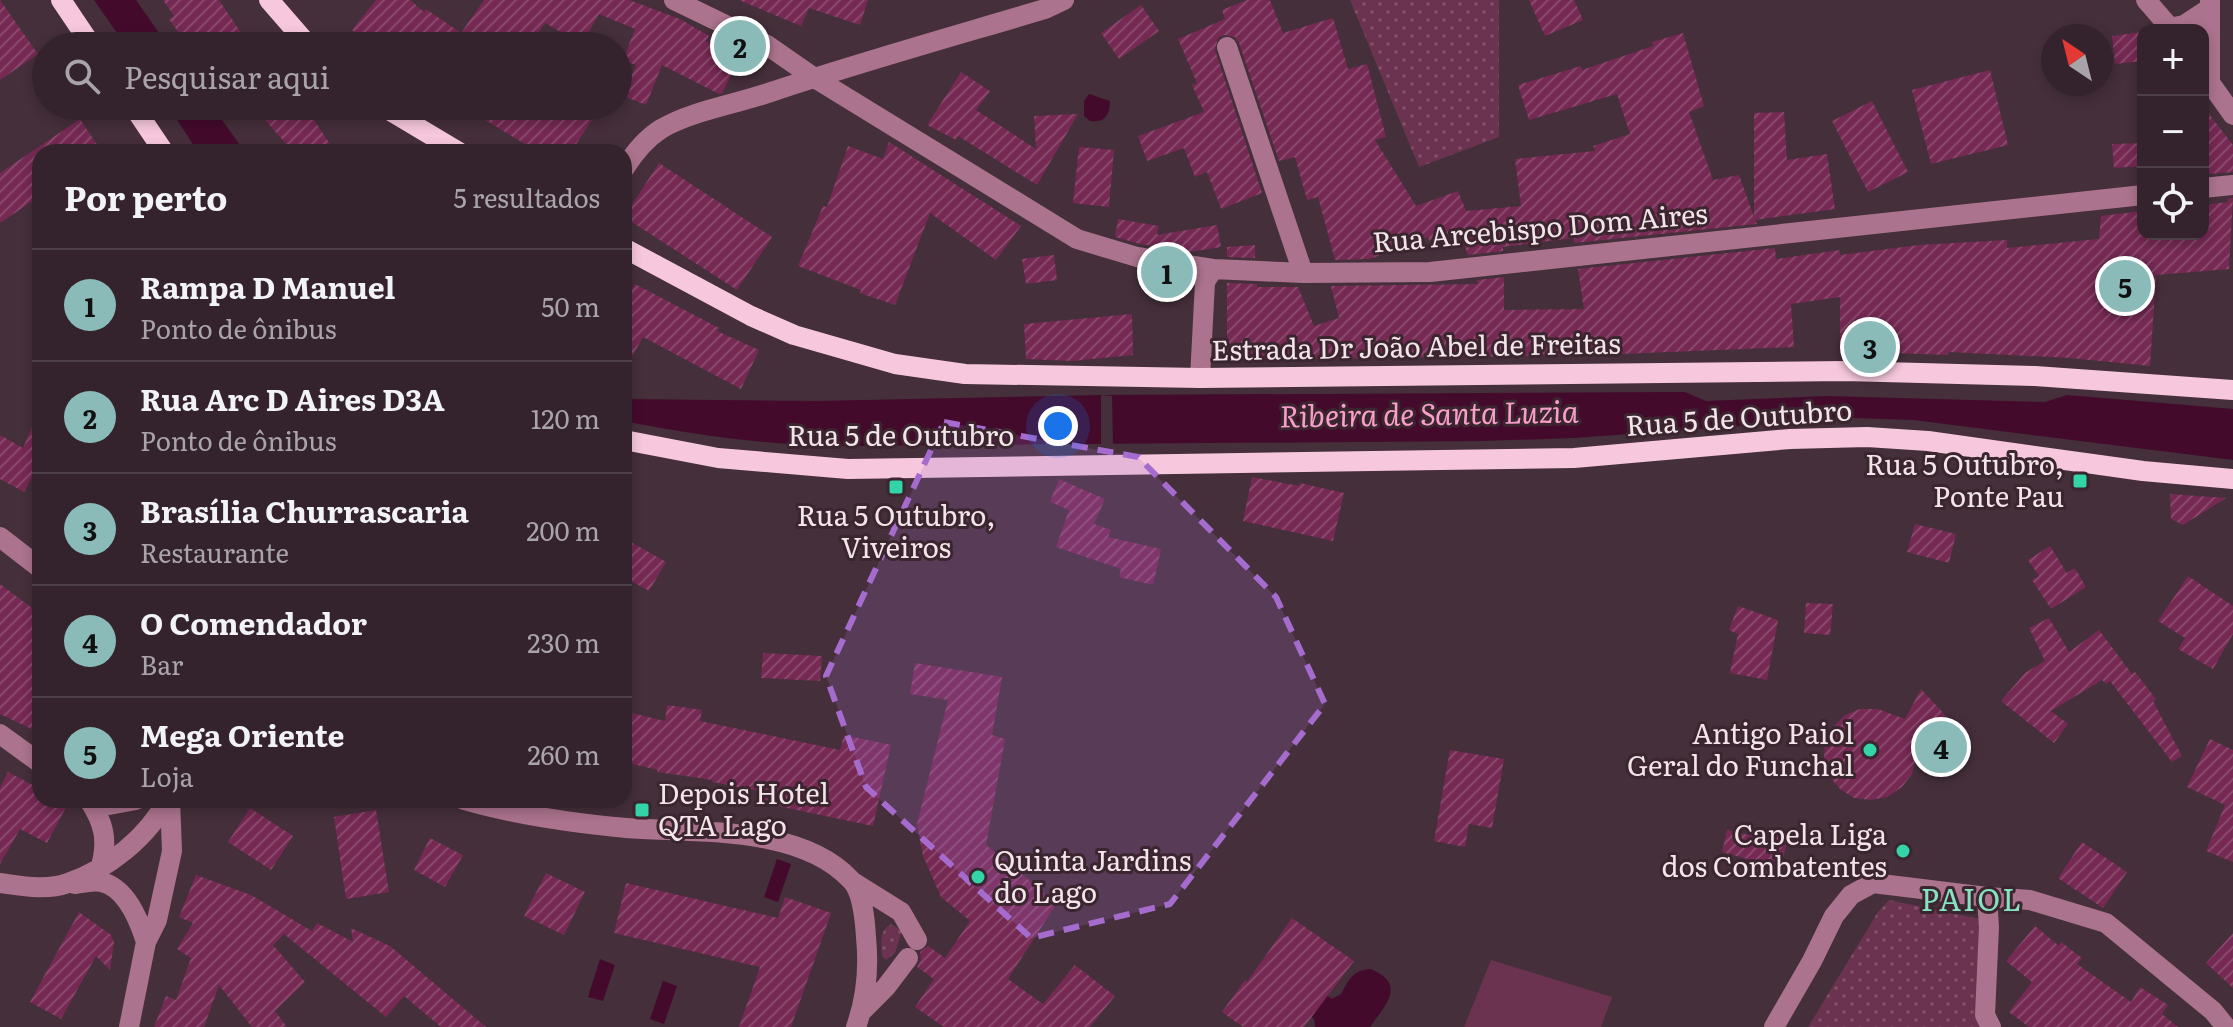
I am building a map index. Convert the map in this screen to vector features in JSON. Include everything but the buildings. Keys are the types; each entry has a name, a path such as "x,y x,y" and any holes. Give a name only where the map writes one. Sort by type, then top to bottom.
{"main road":[{"path":"61,0 83,32"},
{"path":"269,0 297,32"},
{"path":"142,120 159,144"},
{"path":"405,120 446,144"},
{"name":"Estrada Dr João Abel de Freitas","path":"632,252 794,335 895,364 965,374 1200,378 1845,371 2035,376 2233,390"},
{"name":"Rua 5 de Outubro","path":"632,442 718,458 848,469 1574,458 1790,439 1867,437 1928,441 2143,471 2233,479"}],"street":[{"name":"Rua Arcebispo Dom Aires","path":"674,0 767,45 813,77 1077,239 1137,257 1213,269 1303,273 1430,272 2137,196"},
{"path":"632,157 664,127 813,77 1030,14 1064,0"},
{"path":"2153,3 2168,24"},
{"path":"2185,24 2210,4"},
{"path":"2209,24 2210,4"},
{"path":"1227,47 1303,273"},
{"path":"2209,82 2233,115"},
{"path":"2209,187 2233,185"},
{"path":"1200,378 1205,282 1213,269"},
{"path":"0,537 32,562"},
{"path":"0,734 32,757"},
{"path":"95,808 105,830 101,866"},
{"path":"67,884 101,866 141,837 162,808"},
{"path":"129,1027 146,942 157,920 172,851 169,808"},
{"path":"492,808 621,827 762,837 808,849 901,912 913,949 858,1020"},
{"path":"0,883 25,888 100,882 116,889 138,917 146,942"},
{"path":"853,882 864,918 868,962 858,1020"},
{"path":"1774,1027 1834,916 1851,895 1873,883 2030,900 2106,923 2213,1011 2226,1027"},
{"path":"1987,897 1989,927 1985,1015 1991,1027"}],"highlighted area":[{"path":"944,422 1138,457 1276,597 1325,704 1170,904 1031,938 866,787 826,676"}],"shaded area":[{"path":"1350,0 1499,0 1499,137 1419,167"},
{"path":"1889,900 1980,919 1981,1027 1808,1027 1878,912"},
{"path":"890,924 902,930 895,953 886,960 882,956 882,938"},
{"path":"1491,960 1612,997 1601,1027 1464,1027"}],"water":[{"path":"94,0 136,0 158,32 116,32"},
{"path":"1089,94 1110,101 1108,114 1103,119 1090,121 1084,116 1084,101"},
{"path":"177,120 222,120 239,144 193,144"},
{"name":"Ribeira de Santa Luzia","path":"1685,392 1706,401 1828,396 2045,402 2067,395 2233,409 2233,460 1913,420 1854,418 1574,438 1482,441 831,446 727,438 632,423 632,399 817,401 1101,395"},
{"path":"777,859 791,864 778,902 764,897"},
{"path":"600,959 615,965 603,1001 588,997"},
{"path":"1290,968 1332,999 1341,994 1355,974 1371,969 1388,982 1390,996 1370,1027 1315,1027 1314,1019 1274,989"},
{"path":"663,981 677,986 664,1024 650,1019"}],"pier":[{"path":"1101,395 1112,396 1113,445 1101,445"}],"place":[{"name":"Rua Arc D Aires D3A","path":"740,46"},
{"name":"Rampa D Manuel","path":"1167,272"},
{"name":"Mega Oriente","path":"2125,286"},
{"name":"Brasília Churrascaria","path":"1870,347"},
{"name":"Rua 5 Outubro, Ponte Pau","path":"2080,481"},
{"name":"Rua 5 Outubro, Viveiros","path":"896,487"},
{"name":"O Comendador","path":"1941,747"},
{"name":"Antigo Paiol Geral do Funchal","path":"1870,750"},
{"name":"Depois Hotel QTA Lago","path":"642,810"},
{"name":"Capela Liga dos Combatentes","path":"1903,851"},
{"name":"Quinta Jardins do Lago","path":"978,877"}],"district":[{"name":"PAIOL","path":"1972,901"}]}
